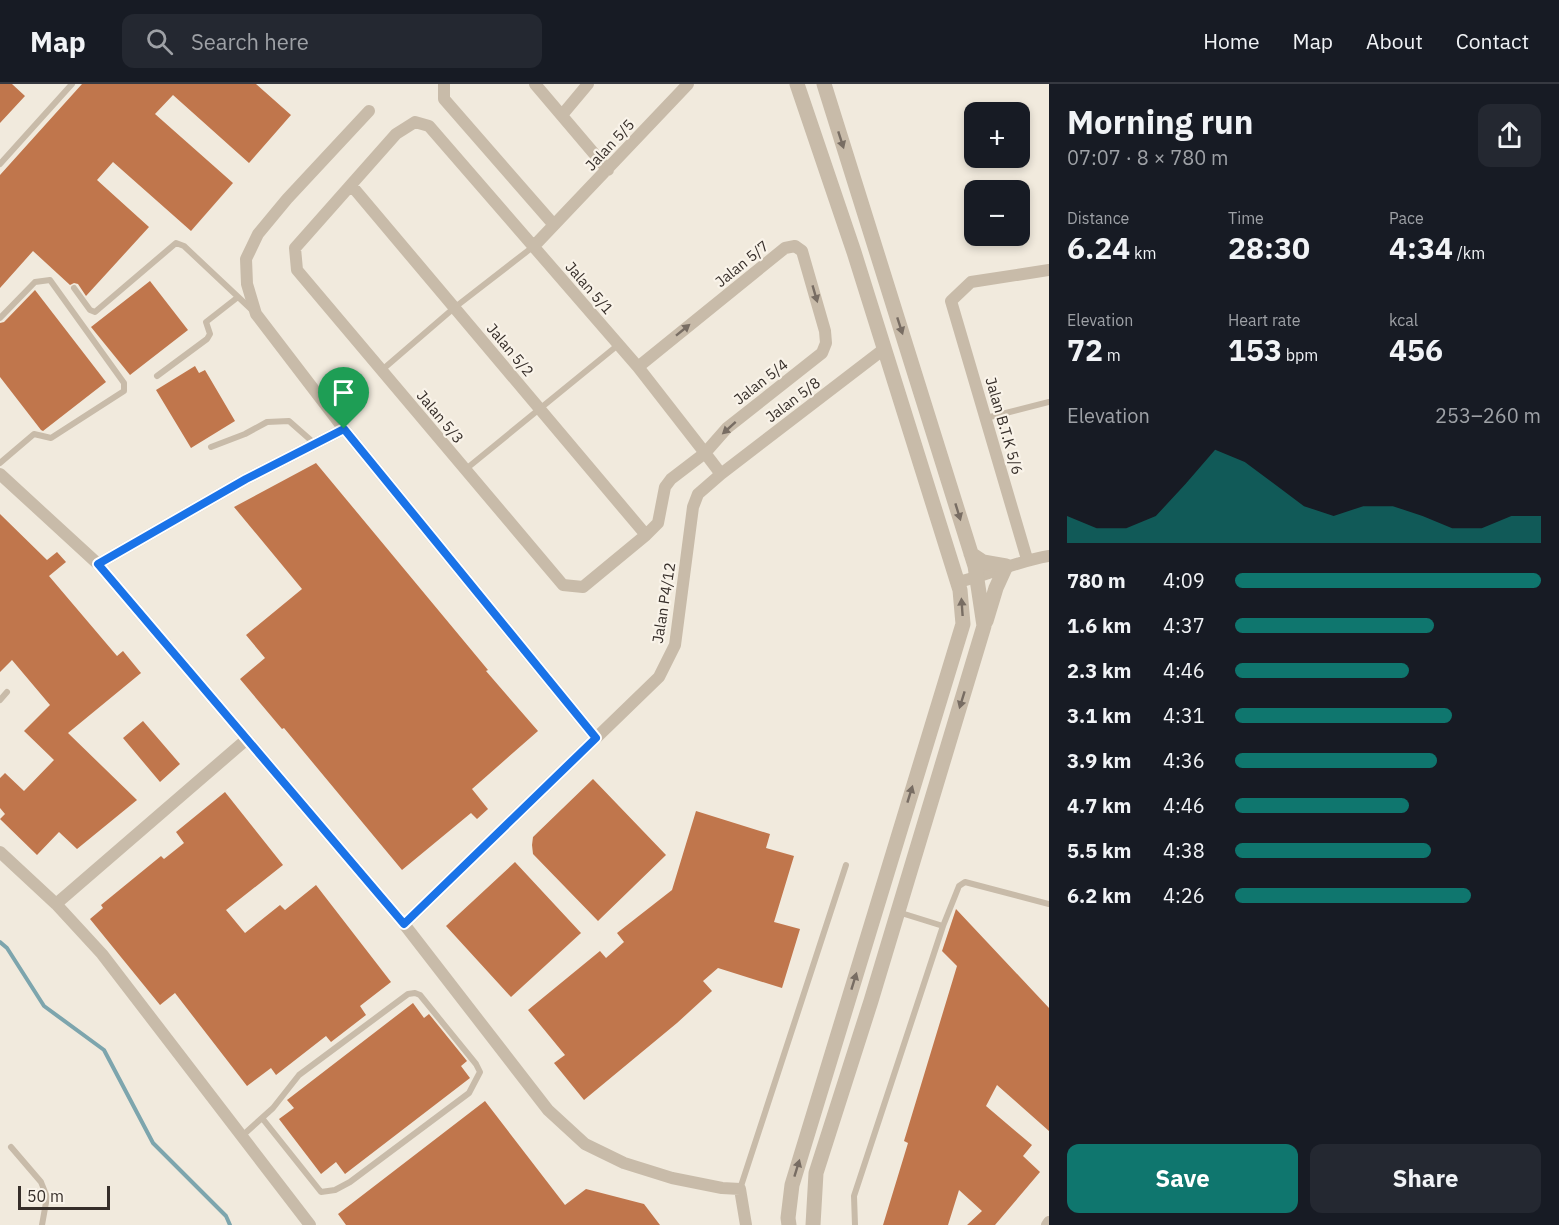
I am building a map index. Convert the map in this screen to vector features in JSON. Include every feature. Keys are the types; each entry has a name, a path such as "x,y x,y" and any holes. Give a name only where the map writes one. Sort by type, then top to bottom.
{"street":[{"path":"444,84 444,99 554,225"},
{"path":"562,115 588,84"},
{"name":"Jalan 5/5","path":"534,246 688,84"},
{"path":"789,1225 792,1185 963,624 958,582 797,84"},
{"path":"803,100 824,84 971,554 978,578 984,626"},
{"path":"540,86 608,170"},
{"path":"369,111 287,199 258,234 246,258 247,284 256,314 344,429 596,738"},
{"name":"Jalan 5/3","path":"429,126 415,122 396,134 295,249 297,270 465,470 563,585 583,587 658,523 665,487 671,479 705,453"},
{"name":"Jalan 5/1","path":"429,126 638,367 721,474"},
{"name":"Jalan 5/2","path":"351,185 646,535"},
{"name":"Jalan 5/7","path":"638,367 785,248 795,246 802,251 825,331"},
{"name":"Jalan B.T.K 5/6","path":"1027,559 951,301 971,282 1048,272"},
{"name":"Jalan 5/4","path":"705,453 727,428 822,353 826,343 825,331"},
{"name":"Jalan 5/8","path":"721,474 884,349"},
{"path":"98,564 246,479 344,429"},
{"path":"0,474 98,564 404,924 548,1110 585,1144 624,1164 672,1178 722,1188 740,1189 746,1225"},
{"name":"Jalan P4/12","path":"404,924 659,677 675,645 693,507 698,494 721,474"},
{"path":"971,554 983,562 1006,566"},
{"path":"958,582 978,578 1027,559 1049,555"},
{"path":"813,1225 816,1173 984,626 996,588 1006,566"},
{"path":"56,904 247,739"},
{"path":"0,852 56,904 102,954 310,1225"}],"lane":[{"path":"0,164 72,84"},
{"path":"74,288 94,312 176,243 184,246 256,314"},
{"path":"381,370 454,308 534,246"},
{"path":"0,318 35,282 50,280 124,383 124,390 51,438 34,434 0,463"},
{"path":"157,376 207,339 210,333 206,322 238,297"},
{"path":"465,470 619,345"},
{"path":"986,418 1049,402"},
{"path":"211,447 245,434 267,422 288,421 314,443"},
{"path":"0,700 7,692"},
{"path":"740,1189 846,865"},
{"path":"855,1225 854,1196 943,926 959,886 964,882 1049,904"},
{"path":"898,912 943,926"},
{"path":"242,1136 273,1108 299,1075 408,993 420,995 480,1072 469,1093 350,1182 335,1190 321,1192 262,1118"},
{"path":"11,1147 40,1182 47,1197 42,1225"}],"building":[{"path":"0,84 12,84 25,96 0,123"},
{"path":"82,84 256,84 291,115 249,163 173,95 155,114 233,183 191,231 113,162 97,180 149,227 86,296 78,284 70,285 33,251 0,288 0,175"},
{"path":"150,281 188,330 130,375 91,327"},
{"path":"35,290 106,382 43,431 0,377 0,323 4,322"},
{"path":"195,366 199,373 205,370 235,421 191,448 156,390"},
{"path":"316,463 538,731 472,789 488,809 477,819 471,813 402,870 284,728 282,729 240,679 265,658 246,635 302,589 234,507"},
{"path":"0,514 47,560 57,552 66,562 49,576 117,656 123,651 141,673 68,733 137,800 77,849 59,832 37,855 0,819 5,814 0,808 0,778 5,773 24,791 54,760 24,731 50,705 12,660 0,672"},
{"path":"143,721 180,764 160,782 123,738"},
{"path":"593,779 666,855 598,921 533,854 532,845 533,837"},
{"path":"225,792 283,865 226,910 245,933 280,905 285,910 316,885 391,982 360,1006 366,1015 331,1042 326,1036 276,1075 271,1068 247,1086 175,993 160,1005 90,919 103,908 101,905 161,856 164,859 184,843 176,832"},
{"path":"696,811 770,834 766,848 794,856 774,922 800,929 782,988 718,968 703,981 712,991 584,1100 554,1063 565,1055 528,1010 600,951 606,958 624,942 617,933 672,890"},
{"path":"515,862 581,933 511,997 446,926"},
{"path":"956,909 1049,1008 1049,1131 997,1085 986,1106 1032,1145 1023,1156 1040,1172 995,1225 967,1225 982,1211 959,1190 948,1225 883,1225 908,1143 904,1141 957,966 942,951"},
{"path":"413,1003 424,1018 429,1014 467,1061 461,1066 470,1078 345,1174 336,1162 321,1174 279,1119 294,1108 287,1100"},
{"path":"485,1101 565,1205 586,1189 644,1204 660,1225 346,1225 338,1214"}],"waterway":[{"path":"0,942 7,948 44,1006 104,1050 153,1143 226,1216 230,1225"}],"route":[{"path":"344,429 596,738 404,924 98,564 246,479 344,429"}]}
